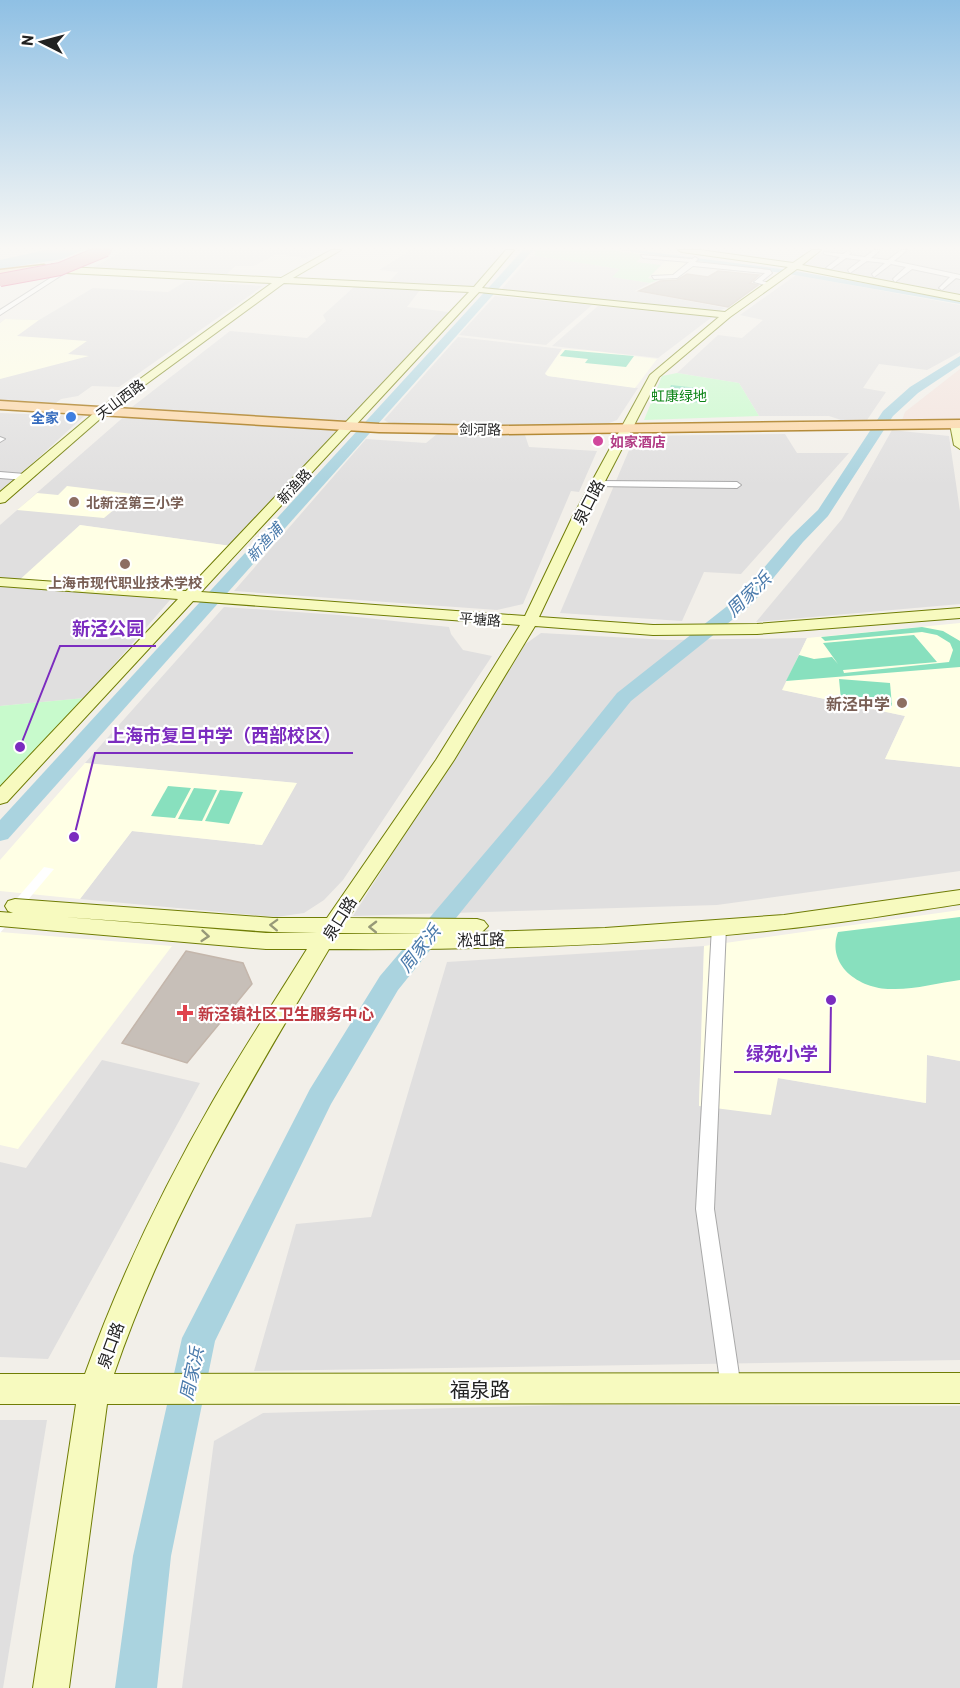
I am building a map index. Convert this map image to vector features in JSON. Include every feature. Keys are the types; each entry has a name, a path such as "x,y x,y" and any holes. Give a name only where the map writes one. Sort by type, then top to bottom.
{"main road":[{"name":"剑河路","path":"0,405 379,428 500,430 958,424"}],"street":[{"name":"天山西路","path":"0,499 104,410 214,329"},
{"name":"新渔路","path":"0,798 195,597 349,427 443,329"},
{"name":"泉口路","path":"51,1688 94,1390 116,1327 151,1244 222,1107 328,934 446,760 530,621 579,518 654,375 710,329"},
{"path":"958,424 960,445"},
{"path":"0,475 25,477"},
{"path":"598,484 737,485"},
{"name":"平塘路","path":"0,582 653,630 757,629 960,613"},
{"name":"淞虹路","path":"0,919 266,941 328,934 467,933 773,914 960,886"},
{"name":"淞虹路","path":"467,933 605,936 784,922 960,897"},
{"name":"淞虹路","path":"0,905 261,924 328,934"},
{"path":"719,927 705,1209 731,1388"},
{"name":"福泉路","path":"0,1389 960,1388"}],"shaded area":[{"path":"0,329 202,329 119,387 92,386 78,396 61,399 56,403 0,400"},
{"path":"0,329 27,329 17,336 87,341 68,354 89,356 0,379"},
{"path":"317,329 433,329 345,424 132,407 230,331 307,338"},
{"path":"465,329 565,329 546,345 459,335"},
{"path":"572,329 696,329 658,358 552,346"},
{"path":"753,329 960,329 960,352 927,370 879,364 863,388 886,392 867,420 847,422 829,416 759,416 739,383 677,373 718,335 742,338"},
{"path":"458,337 562,349 545,373 548,376 638,388 617,420 607,424 571,427 447,427 392,425 384,420"},
{"path":"562,349 657,359 635,388 548,376 545,374"},
{"path":"960,369 960,419 902,420 905,412"},
{"path":"0,413 84,416 0,493"},
{"path":"127,414 342,430 231,546 80,525 17,583 170,600 85,698 0,706 0,525"},
{"path":"892,430 949,436 960,511 960,604 756,622 842,519"},
{"path":"437,434 525,435 529,447 597,451 579,492 571,491 523,604 497,610 234,591 366,439 426,443"},
{"path":"785,434 797,453 849,453 741,574 704,572 682,621 560,613 635,436"},
{"name":"北新泾第三小学","path":"67,486 133,494 104,518 17,510 37,493 58,495"},
{"name":"上海市现代职业技术学校","path":"80,525 231,546 194,584 179,591 16,583"},
{"path":"224,607 339,615 449,627 451,634 463,650 492,656 343,880 324,900 304,913 276,917 80,899 132,831 262,845 296,783 85,763"},
{"name":"新泾中学","path":"960,623 960,767 885,759 905,716 782,690 807,638"},
{"path":"541,633 668,640 807,638 783,690 905,716 885,759 960,767 960,871 717,905 353,916 524,645"},
{"path":"85,763 297,783 262,845 132,831 80,899 0,891 0,860"},
{"path":"960,910 960,1061 927,1055 926,1103 778,1078 771,1115 699,1106 704,946"},
{"path":"0,932 172,946 18,1149 0,1145"},
{"path":"704,946 699,1106 778,1078 925,1103 927,1055 960,1061 960,1360 254,1371 296,1224 371,1217 447,962"},
{"path":"102,1060 200,1083 48,1359 0,1357 0,1162 26,1168"},
{"path":"567,1405 960,1406 960,1688 182,1688 214,1441 263,1413"},
{"path":"0,1420 47,1420 3,1688 0,1688"}],"green space":[{"path":"565,350 634,356 626,367 585,363 588,359 560,356"},
{"name":"虹康绿地","path":"677,373 739,383 759,416 644,420 662,376"},
{"path":"671,385 706,389 701,403 666,399"},
{"path":"922,627 943,631 960,641 960,667 786,681 799,655 814,659 832,657 838,664 823,643 914,635 937,662 843,670 844,673 949,662 953,650 950,643 937,635 922,632 825,641 821,637"},
{"path":"839,679 890,683 892,706 841,700"},
{"path":"85,698 0,788 0,706"},
{"path":"168,786 191,788 175,818 151,816"},
{"path":"194,788 217,790 202,821 178,819"},
{"path":"220,790 243,792 229,824 205,821"},
{"path":"960,917 960,980 908,988 879,988 857,980 848,973 841,965 837,955 838,932"}],"pier":[{"path":"44,867 54,869 0,933 0,918"}],"building":[{"name":"新泾镇社区卫生服务中心","path":"186,951 243,963 252,984 187,1063 122,1043"}],"waterway":[{"name":"新渔浦","path":"0,834 457,329"},
{"name":"周家浜","path":"136,1688 152,1556 199,1338 320,1097 389,983 624,697 746,600 797,539 823,513 888,414 914,390 960,360"}],"place":[{"name":"全家","path":"71,417"},
{"name":"如家酒店","path":"598,441"},
{"name":"北新泾第三小学","path":"74,502"},
{"name":"上海市现代职业技术学校","path":"125,564"},
{"name":"新泾中学","path":"902,703"},
{"name":"新泾公园","path":"20,747"},
{"name":"上海市复旦中学（西部校区）","path":"74,837"},
{"name":"绿苑小学","path":"831,1000"},
{"name":"新泾镇社区卫生服务中心","path":"185,1013"}]}
